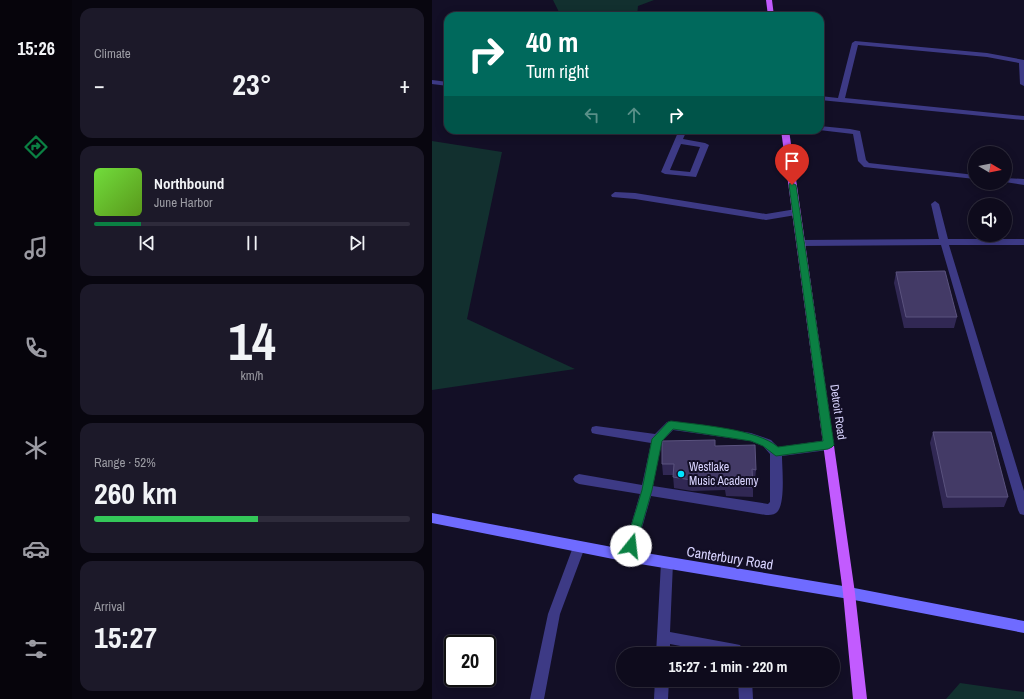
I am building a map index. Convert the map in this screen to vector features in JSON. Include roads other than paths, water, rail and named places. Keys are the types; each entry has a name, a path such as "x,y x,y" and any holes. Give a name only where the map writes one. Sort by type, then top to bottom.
{"main road":[{"path":"769,0 770,12"},
{"name":"Detroit Road","path":"786,134 849,593 860,699"}],"street":[{"path":"841,100 855,43 987,55 1022,62 1024,84"},
{"path":"432,82 444,84"},
{"path":"824,98 1024,118"},
{"path":"824,128 856,133 862,161 867,165 968,176"},
{"path":"678,141 705,145 693,175 665,172 678,141 681,134"},
{"path":"1012,181 1024,182"},
{"path":"615,195 634,196 766,217 796,212"},
{"path":"935,204 944,242 1024,510"},
{"path":"800,243 1024,242"},
{"path":"579,479 647,490 766,510 772,509 776,503 776,452 767,443 751,437 671,425 657,439 647,490 628,556"},
{"path":"596,430 657,439"},
{"path":"776,452 828,445"},
{"name":"Canterbury Road","path":"432,518 578,547 849,593 1024,627"},
{"path":"537,699 554,614 578,547"},
{"path":"663,647 667,563"},
{"path":"664,637 718,647"},
{"path":"661,699 662,687"},
{"path":"745,687 746,699"}],"place":[{"name":"Westlake Music Academy","path":"681,474"}]}
